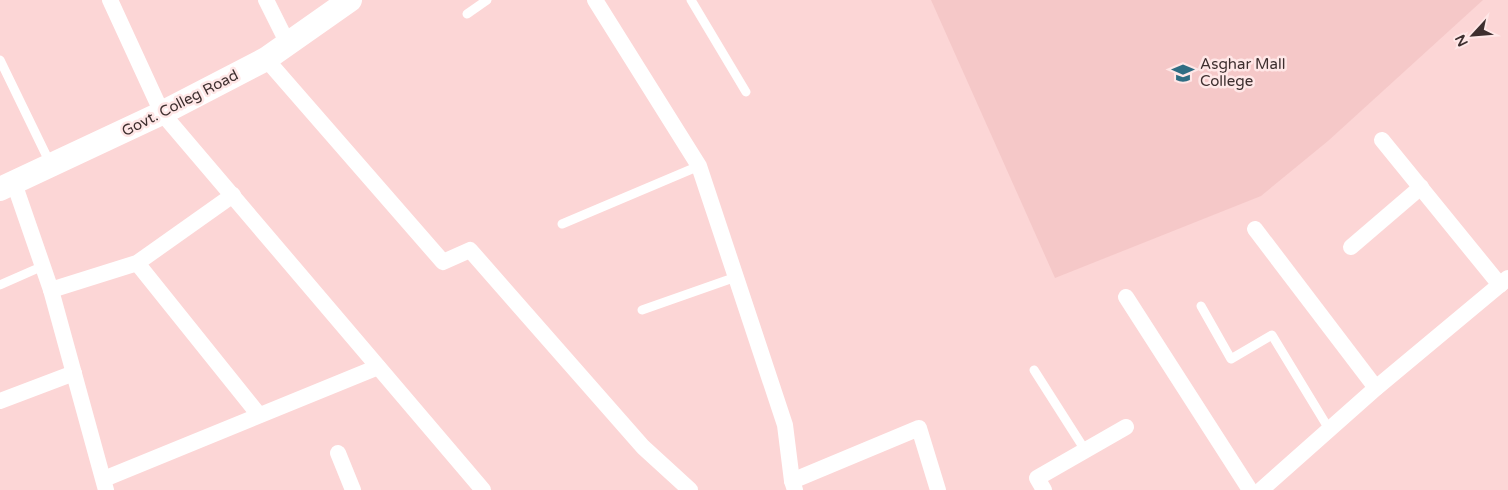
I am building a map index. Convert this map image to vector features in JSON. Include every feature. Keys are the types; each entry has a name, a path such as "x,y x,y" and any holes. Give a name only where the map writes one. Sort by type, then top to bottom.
{"street":[{"path":"110,0 162,113 483,490"},
{"path":"266,0 288,44"},
{"name":"Govt. Colleg Road","path":"7,186 162,113 266,59 350,0"},
{"path":"597,1 699,166 785,425 794,486 919,428 938,490"},
{"path":"266,59 443,262 470,250 643,447 690,490"},
{"path":"1261,490 1376,388 1504,281 1382,140"},
{"path":"7,186 43,266 51,290 105,484 258,415 378,367"},
{"path":"1351,247 1421,187"},
{"path":"51,290 137,263 232,195"},
{"path":"1255,229 1376,388"},
{"path":"137,263 258,415"},
{"path":"1126,297 1250,490"},
{"path":"0,401 74,373"},
{"path":"1044,490 1037,478 1126,427"},
{"path":"338,453 353,490"}],"lane":[{"path":"467,14 488,0"},
{"path":"692,0 746,92"},
{"path":"0,60 51,166"},
{"path":"562,224 699,166"},
{"path":"0,285 43,266"},
{"path":"642,310 736,277"},
{"path":"1200,306 1231,359 1272,335 1329,429"},
{"path":"1034,370 1086,450"}],"shaded area":[{"name":"Asghar Mall College","path":"931,0 1483,0 1328,141 1261,196 1055,278"}],"place":[{"name":"Asghar Mall College","path":"1183,73"}]}
